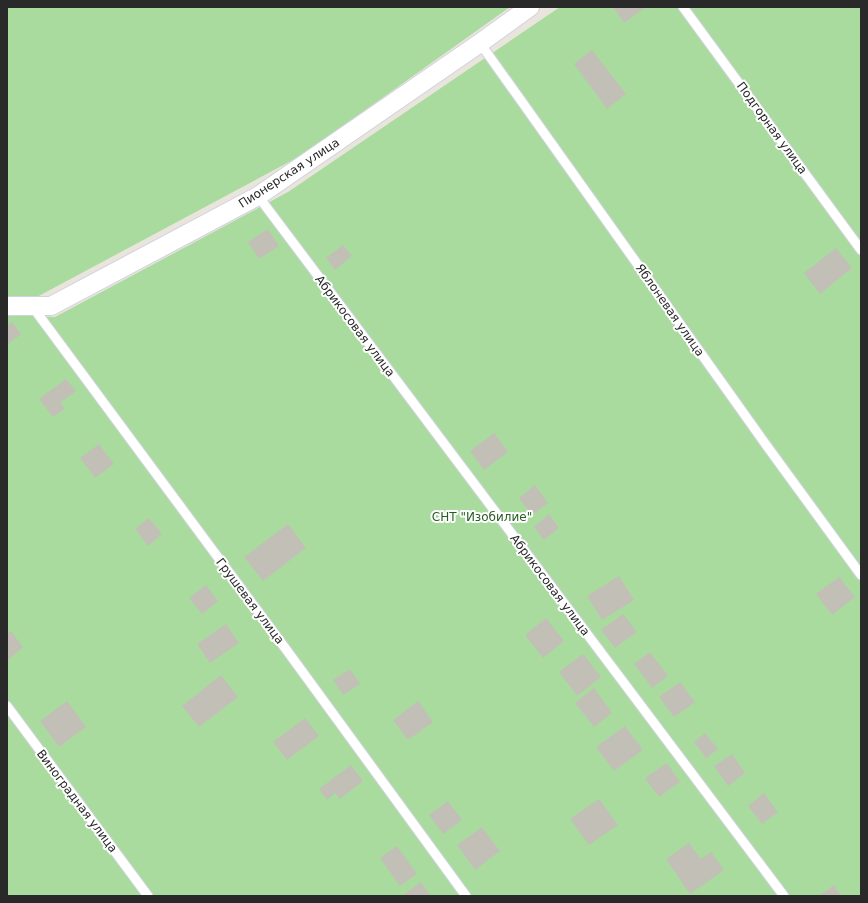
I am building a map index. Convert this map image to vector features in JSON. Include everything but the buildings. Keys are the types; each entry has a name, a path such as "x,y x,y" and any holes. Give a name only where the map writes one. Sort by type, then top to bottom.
{"street":[{"name":"Пионерская улица","path":"7,306 51,306 258,196 530,7"}],"lane":[{"name":"Подгорная улица","path":"683,7 861,250"},
{"name":"Яблоневая улица","path":"480,43 759,436 861,575"},
{"name":"Абрикосовая улица","path":"258,196 784,896"},
{"name":"Грушевая улица","path":"32,306 466,896"},
{"name":"Виноградная улица","path":"7,706 148,896"}],"green space":[{"path":"7,7 510,7 302,155 35,298 7,298"},
{"name":"СНТ \"Изобилие\"","path":"560,7 861,7 861,896 7,896 7,317 11,315 55,317 288,192"}]}
